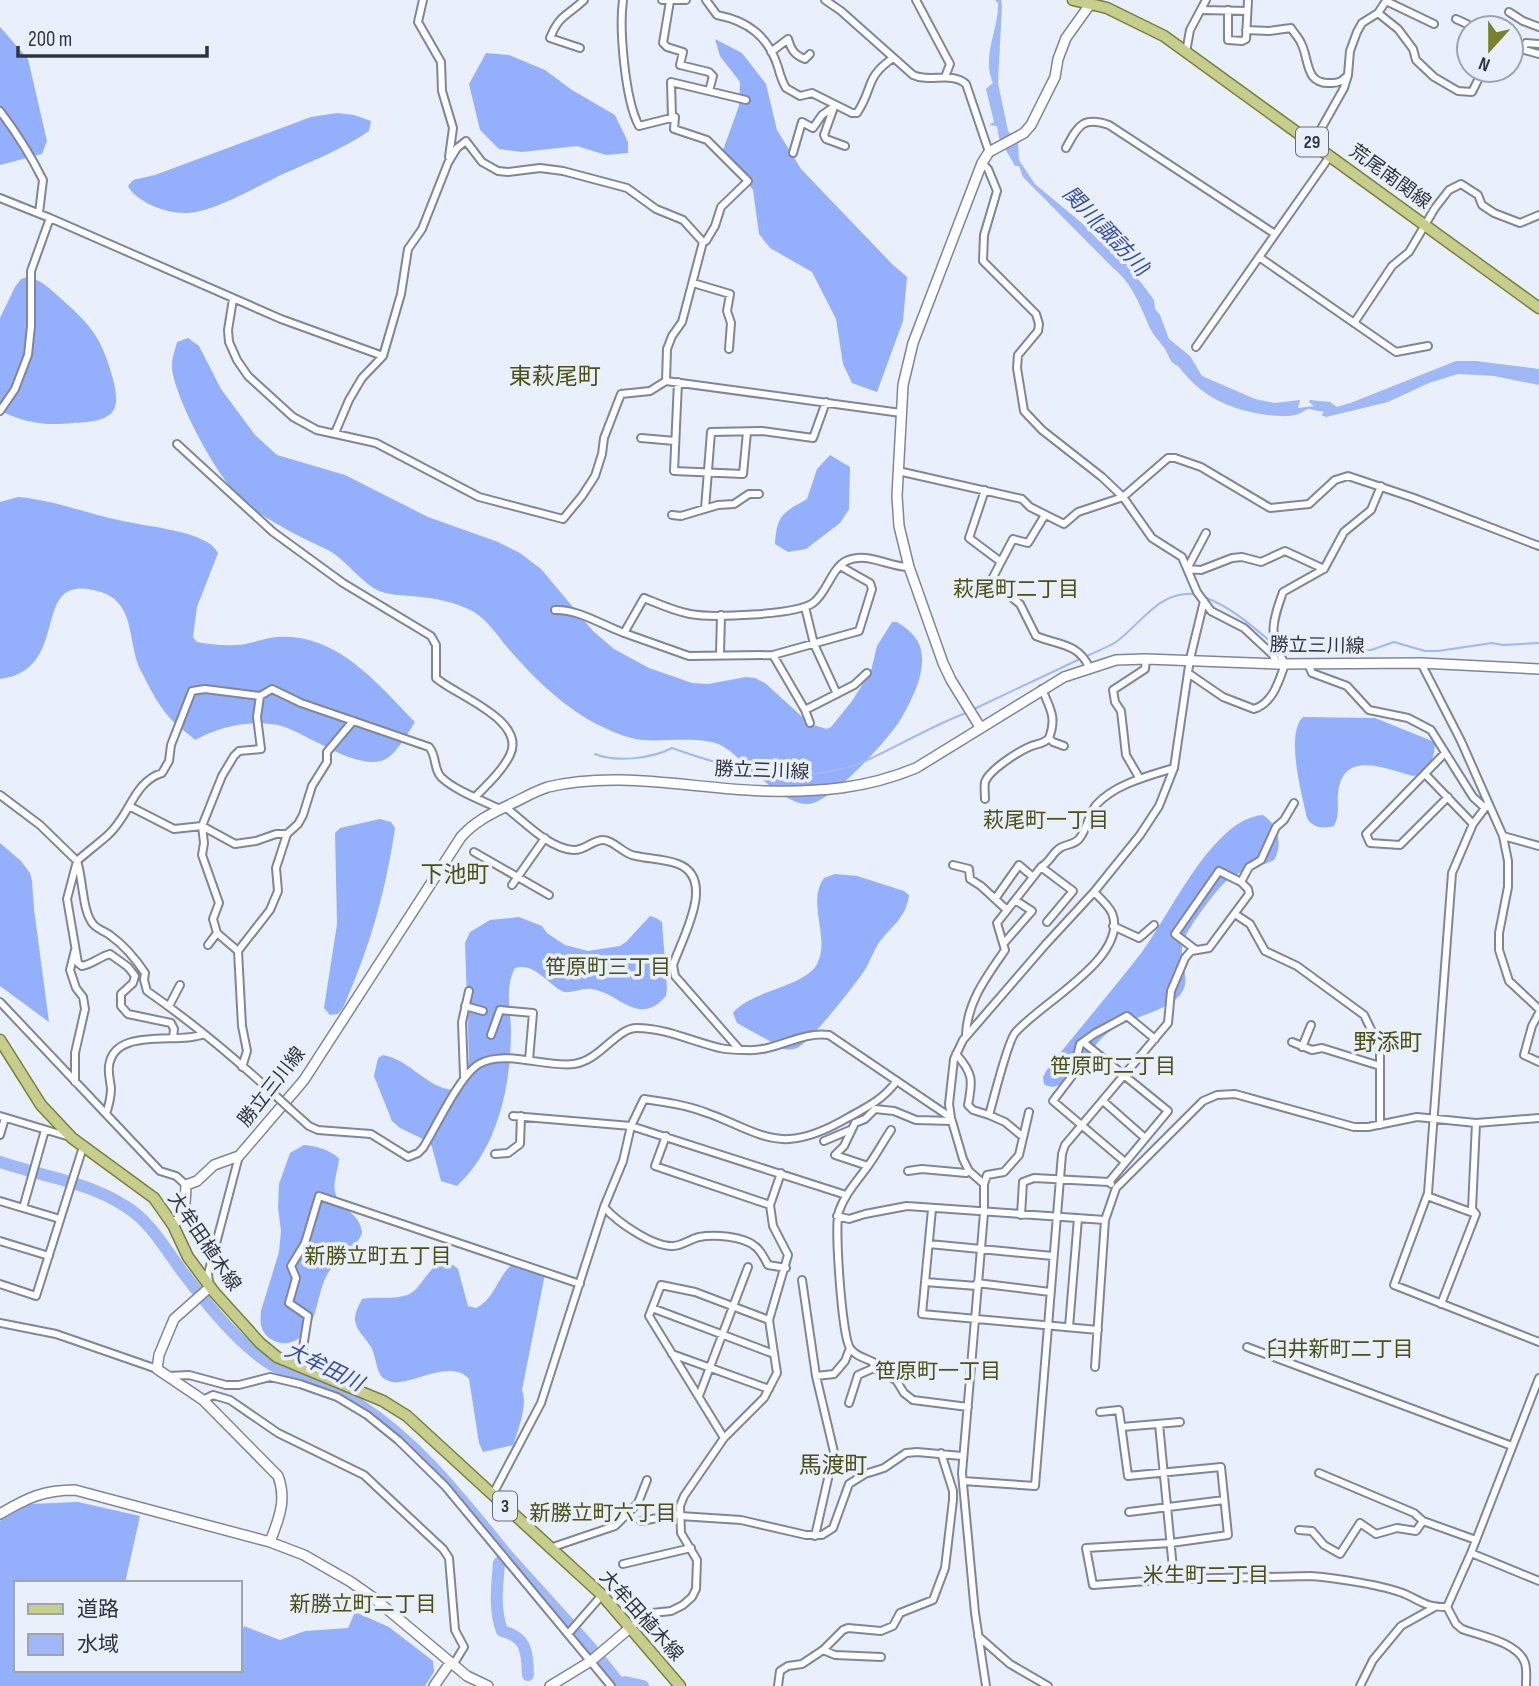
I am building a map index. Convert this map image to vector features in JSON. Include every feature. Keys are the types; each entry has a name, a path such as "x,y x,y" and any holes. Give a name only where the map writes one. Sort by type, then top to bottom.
{"main road":[{"name":"荒尾南関線","path":"1073,0 1096,3 1147,26 1539,307"},
{"name":"大牟田植木線","path":"0,1040 41,1105 72,1138 154,1198 173,1225 205,1292 260,1343 303,1375 383,1401 407,1416 602,1595 680,1686"}],"street":[{"path":"423,0 418,22 442,62 442,91 453,128 448,163"},
{"path":"580,48 550,38 558,20 584,0"},
{"path":"623,0 622,57 636,123 639,126 672,118"},
{"path":"662,0 686,0"},
{"path":"706,0 717,15 756,30 766,41 786,88 800,96 812,93 835,106 857,113 872,76 893,58"},
{"path":"825,0 913,75 921,79 960,79 966,84 992,151"},
{"path":"916,0 950,64 945,77"},
{"path":"1186,52 1190,30 1206,0"},
{"path":"1228,10 1228,40 1242,41 1246,39 1248,0"},
{"path":"1376,0 1379,11 1398,29 1413,48 1416,60 1434,77 1458,91 1472,92 1476,84"},
{"path":"670,1 663,43 683,52 680,65 709,72 713,76 709,91"},
{"path":"1313,143 1344,88 1350,51 1362,23 1379,11 1387,1 1434,24"},
{"path":"980,727 943,663 902,542 897,514 903,385 913,343 982,163 992,151 1031,125 1051,87 1066,38 1096,3"},
{"path":"1203,10 1247,11"},
{"path":"1509,12 1539,27"},
{"path":"1246,30 1291,29 1302,44 1314,77 1321,83 1342,82 1348,75"},
{"path":"771,52 788,39 792,51 799,57 805,59 810,54"},
{"path":"666,381 667,349 682,322 703,242 715,226 721,207 748,181 707,140 674,129 671,82 747,100"},
{"path":"835,106 824,135 826,139 845,146"},
{"path":"793,153 802,122 813,128 822,115 835,106"},
{"path":"0,111 18,135 43,180 39,214"},
{"path":"1066,148 1076,130 1086,122 1109,125 1275,234"},
{"path":"335,433 349,400 362,379 383,356 401,294 408,249 422,229 448,163 457,148 466,141 482,162 498,171 540,168 563,171 627,188 656,209 683,220 703,242"},
{"path":"1196,347 1331,156"},
{"path":"982,163 988,169 997,191 984,234 983,261 1036,314 1039,324 1034,338 1018,355 1017,368 1024,411 1042,430 1102,477 1122,497 1152,538 1182,557 1198,592 1211,611 1244,628 1282,664"},
{"path":"1354,323 1392,266 1409,252 1450,190 1461,184 1478,195 1482,205 1494,213 1520,223 1539,215"},
{"path":"0,198 281,319 383,356"},
{"path":"0,411 15,389 28,355 31,271 50,218"},
{"path":"1259,257 1396,352 1428,346"},
{"path":"693,283 730,294 727,311 731,323 729,349"},
{"path":"233,299 228,330 229,342 240,366 293,417 317,430 376,443 479,497 562,519 595,476 604,438 621,394 650,391 666,381 901,413"},
{"path":"678,382 674,471 743,474 747,432"},
{"path":"705,509 711,432 747,432 813,438 826,402"},
{"path":"641,438 676,441"},
{"path":"177,444 273,532 343,583 431,636 438,656 436,678 445,687 490,712 510,733 512,752 502,769 475,797"},
{"path":"898,471 1022,499 1030,507 1063,524 1078,512 1122,497 1168,458 1201,467 1270,508 1310,504 1335,480 1348,476 1539,546"},
{"path":"1188,673 1223,697 1258,709 1276,691 1282,664 1273,632 1275,614 1283,593 1324,569 1344,532 1371,510 1381,486"},
{"path":"985,490 969,538 1002,562"},
{"path":"672,515 681,516 734,504 749,494 759,494"},
{"path":"1045,515 1028,543 1013,539 991,581 1020,604 1037,636 1064,644 1083,655 1089,667"},
{"path":"1188,568 1206,533"},
{"path":"1188,568 1201,570 1242,557 1261,562 1285,551 1324,569"},
{"path":"624,633 644,598 692,615 743,615 806,607 816,601 840,566 847,561 867,557 895,567 909,567"},
{"path":"555,610 575,611 596,623 689,656 773,655 859,631 872,589 870,583 840,566"},
{"path":"984,1184 963,1160 951,1119 950,1077 956,1054 966,1036 1094,892 1151,820 1174,768 1190,659 1204,601"},
{"path":"806,607 814,644 837,694"},
{"path":"720,615 720,654"},
{"path":"773,655 810,723"},
{"path":"1140,779 1126,755 1121,710 1115,702 1113,690 1145,669 1146,659"},
{"name":"勝立三川線","path":"186,1185 197,1181 214,1165 239,1156 304,1080 461,837 476,824 503,808 547,788 587,781 619,780 763,791 813,791 866,785 916,768 1064,677 1116,660 1190,659 1282,664 1421,663 1539,669"},
{"path":"1421,663 1461,741 1487,806 1503,836 1508,861 1508,887 1499,933 1499,950 1509,981 1539,1011 1524,1055 1539,1062"},
{"path":"1308,664 1312,673 1347,686 1369,710 1408,718 1431,730 1473,797 1487,806"},
{"path":"805,710 854,685 867,673"},
{"path":"173,1038 174,1029 171,1023 128,1014 121,1006 121,994 133,984 135,976 128,967 110,954 93,964 82,966 78,962 66,900 77,861 108,835 131,807 139,787 153,776 162,773 169,761 171,745 192,691 205,689 260,696 272,689 286,697 429,747 435,754 440,776 475,797 503,808 545,838 572,850 607,840 625,854 678,864 689,870 695,878 697,891 695,904 673,965 675,976 739,1049"},
{"path":"985,799 986,780 991,774 1014,755 1030,746 1045,743 1049,738 1055,724 1042,689"},
{"path":"238,951 217,933 213,919 219,903 202,855 202,826 222,776 234,756 239,751 261,749 257,717 260,696"},
{"path":"242,1067 247,1051 242,1026 238,951 270,910 278,891 276,868 286,834 298,824 303,815 312,786 327,762 327,752 353,721"},
{"path":"1049,738 1053,743 1064,746"},
{"path":"1446,753 1366,834 1370,843 1400,845 1448,797"},
{"path":"966,1036 971,1009 979,989 1005,950 997,923 1007,910 1041,867 1051,861 1059,848 1081,838 1094,808 1101,801 1140,779 1174,768"},
{"path":"1426,775 1473,824"},
{"path":"0,795 40,825 77,861 93,924 126,948 145,972 147,991 216,1042 309,1126 317,1130 371,1134 408,1157 423,1148 464,1078 484,1061 528,1060 560,1065 587,1061 621,1033 638,1028 661,1031 720,1048 739,1049 771,1048 819,1033 829,1035 951,1119"},
{"path":"1241,882 1249,867 1261,860 1276,827 1284,820 1294,803"},
{"path":"1487,806 1473,824 1452,873 1427,1196 1394,1285 1539,1342"},
{"path":"131,807 174,829 202,826 235,844 286,834"},
{"path":"1503,836 1539,845"},
{"path":"512,885 545,838"},
{"path":"474,852 548,895"},
{"path":"953,865 969,869 970,879 1007,910"},
{"path":"995,899 1019,865 1033,877"},
{"path":"1041,867 1073,891 1047,922"},
{"path":"964,1481 1035,1486 1062,1154 1065,1145 1168,1023 1171,991 1185,958 1191,951 1209,948 1249,894 1241,882 1219,871 1175,934 1196,950"},
{"path":"989,1115 1016,1032 1097,962 1110,941 1113,915 1094,892"},
{"path":"1004,943 1032,911 1015,900"},
{"path":"1235,914 1250,925 1265,951 1297,966 1364,1015 1380,1048 1380,1125"},
{"path":"1113,926 1139,938 1154,925"},
{"path":"208,945 217,933"},
{"path":"75,1082 76,1043 85,1009 83,997 76,988 70,970 76,948"},
{"path":"169,1006 180,985"},
{"path":"464,1078 462,1022 469,991"},
{"path":"0,1002 160,1171 176,1176 186,1185 182,1217 173,1225"},
{"path":"465,1006 483,1011"},
{"path":"491,1035 500,1010 533,1013 528,1060"},
{"path":"1125,1162 1053,1101 1072,1076 1076,1056 1083,1042 1126,1016 1155,1039"},
{"path":"1302,1047 1311,1025"},
{"path":"106,1114 111,1100 108,1064 121,1047 138,1040 194,1038 204,1034"},
{"path":"1083,1042 1168,1111 1109,1182"},
{"path":"1292,1042 1312,1050 1322,1048 1380,1066"},
{"path":"956,1054 969,1068 973,1084 968,1105 973,1110 1005,1122 1023,1137"},
{"path":"493,1494 541,1403 604,1208 623,1161 631,1126 644,1099 670,1102 706,1112 774,1139 795,1138 825,1129 854,1115 884,1098 896,1082"},
{"path":"1095,1367 1105,1220 1116,1188 1195,1108 1217,1094 1236,1094 1354,1127 1380,1125 1417,1117 1476,1123 1539,1118"},
{"path":"1103,1101 1145,1138"},
{"path":"868,1166 835,1156 844,1146 855,1123 865,1119 875,1109 894,1111 916,1120 951,1119"},
{"path":"986,1686 978,1636 962,1456 984,1213 984,1184 987,1175 1004,1172 1019,1155 1029,1112"},
{"path":"513,1115 631,1126 846,1195"},
{"path":"495,1154 508,1153 520,1144 521,1116"},
{"path":"0,1135 3,1117 72,1138"},
{"path":"1475,1214 1472,1209 1476,1123"},
{"path":"23,1208 45,1130"},
{"path":"824,1141 850,1130"},
{"path":"816,1376 834,1374 845,1362 850,1348 837,1264 837,1216 846,1195 891,1130"},
{"path":"666,1136 655,1166 771,1205"},
{"path":"0,1284 36,1296 83,1147"},
{"path":"157,1369 159,1355 174,1319 205,1292 239,1156"},
{"path":"908,1171 970,1171"},
{"path":"550,1686 592,1660 652,1613 671,1611 684,1605 696,1589 696,1560 681,1533 680,1506 724,1438 764,1398 777,1373 769,1320 788,1255 773,1226 771,1205 781,1173"},
{"path":"1021,1215 1023,1182 1034,1178 1109,1182 1116,1188"},
{"path":"303,1375 308,1316 289,1303 296,1278 291,1266 305,1243 319,1196 580,1284"},
{"path":"1427,1196 1475,1214"},
{"path":"0,1200 60,1219"},
{"path":"837,1216 849,1219 907,1206 1105,1220"},
{"path":"604,1208 615,1219 650,1240 674,1246 698,1237 735,1238 755,1246 768,1265 786,1268"},
{"path":"932,1209 922,1314 1098,1330"},
{"path":"1441,1304 1475,1214"},
{"path":"1069,1327 1078,1218"},
{"path":"0,1241 49,1256"},
{"path":"929,1244 1053,1256"},
{"path":"699,1396 748,1267"},
{"path":"802,1280 816,1376 834,1452 815,1536"},
{"path":"925,1282 1050,1292"},
{"path":"724,1438 649,1316 652,1308 661,1285 695,1292 769,1320"},
{"path":"652,1308 774,1354"},
{"path":"0,1323 56,1334 157,1369 204,1400 278,1476 283,1489 283,1500 270,1542"},
{"path":"1247,1347 1512,1446"},
{"path":"850,1348 873,1362 874,1368"},
{"path":"672,1354 769,1389"},
{"path":"874,1368 896,1380 904,1393 913,1400 968,1407"},
{"path":"849,1403 858,1375 874,1368"},
{"path":"166,1376 189,1375 226,1385 239,1385 270,1377 303,1375 367,1415 398,1440 445,1486 569,1632 611,1686"},
{"path":"1447,1607 1539,1378"},
{"path":"204,1400 214,1395 230,1400 278,1433 352,1468 379,1488 443,1549 449,1558 454,1630 464,1647 434,1686"},
{"path":"1100,1412 1119,1410 1128,1476 1221,1467 1228,1535 1171,1543 1086,1548 1093,1586 1174,1578 1332,1577 1404,1594 1420,1603 1435,1607 1447,1607"},
{"path":"1122,1427 1180,1422"},
{"path":"1159,1424 1174,1578"},
{"path":"641,1521 680,1515 741,1520 815,1536 822,1535 833,1528 849,1483 884,1468 906,1453 962,1456"},
{"path":"778,1686 780,1671 788,1666 802,1664 823,1650 843,1630 848,1628 881,1631 893,1626 900,1613 933,1600 945,1568 953,1500 953,1491 941,1453"},
{"path":"1319,1473 1414,1513 1423,1521 1476,1540"},
{"path":"550,1548 615,1526 638,1503 647,1480"},
{"path":"0,1514 31,1496 75,1489 270,1542 304,1555 351,1581 467,1676 488,1686"},
{"path":"1129,1512 1224,1500"},
{"path":"1299,1530 1312,1531 1324,1545 1340,1554 1360,1523 1376,1534 1397,1528 1416,1531 1423,1521"},
{"path":"623,1564 691,1548"},
{"path":"1471,1552 1539,1581"},
{"path":"569,1632 602,1595"},
{"path":"1360,1686 1373,1660 1401,1626 1435,1607"},
{"path":"1447,1607 1456,1624 1462,1629 1516,1651 1525,1664 1526,1686"},
{"path":"978,1636 1010,1664 1048,1686"},
{"path":"823,1650 835,1655 881,1657"}],"shaded area":[{"path":"0,27 28,59 47,141 42,154 0,165"},
{"path":"715,39 742,53 766,84 777,130 801,169 907,277 903,321 877,392 852,383 843,364 836,319 812,272 770,248 759,234 753,190 723,150 739,106 740,82 720,56"},
{"path":"486,53 509,55 545,70 572,90 615,115 628,142 628,153 606,155 577,146 522,152 499,149 480,130 469,84"},
{"path":"337,113 371,121 369,131 327,154 207,209 184,213 160,209 144,202 128,186 133,180 155,175 311,117"},
{"path":"27,277 44,284 69,306 99,341 109,364 116,395 116,404 110,415 95,421 44,424 0,411 0,318 15,287 21,279"},
{"path":"188,338 199,346 221,389 255,435 277,455 345,475 428,517 498,542 520,553 541,569 593,631 614,649 649,668 692,683 708,684 746,677 755,678 765,683 810,724 827,729 852,701 871,671 877,646 892,622 897,622 918,641 922,658 920,676 902,717 860,768 831,793 808,804 775,790 716,743 639,739 589,720 540,682 474,612 444,601 379,591 333,553 275,523 244,502 211,459 190,420 175,383 172,366 177,342"},
{"path":"830,455 850,467 849,509 840,523 806,549 788,552 775,544 777,526 787,511 807,499 817,469"},
{"path":"18,497 177,531 207,542 218,553 197,607 193,637 197,642 240,645 277,637 299,638 319,643 354,663 415,722 393,754 378,762 350,757 278,725 235,725 195,740 167,715 151,691 136,658 128,622 118,603 110,596 87,589 76,589 64,594 57,604 42,648 34,662 20,673 0,679 0,502"},
{"path":"1303,717 1375,718 1432,741 1435,744 1432,760 1423,773 1413,776 1367,765 1348,771 1342,779 1338,793 1338,814 1334,826 1318,827 1307,818 1296,765 1295,737"},
{"path":"1263,815 1276,830 1279,842 1277,854 1274,860 1240,872 1225,882 1195,921 1182,946 1185,985 1180,995 1164,1007 1110,1031 1068,1080 1052,1087 1044,1084 1043,1077 1048,1068 1142,952 1210,850 1227,832 1245,820"},
{"path":"380,819 391,822 395,828 381,898 369,941 343,1008 338,1014 330,1015 324,1008 337,924 335,833 340,828"},
{"path":"0,843 21,861 30,873 49,1022 0,986"},
{"path":"835,874 857,876 904,891 909,895 905,910 878,944 861,976 824,1022 798,1047 784,1049 737,1023 733,1013 751,999 801,978 817,964 821,954 817,898 819,888 824,878"},
{"path":"650,916 662,922 667,989 666,996 646,1009 628,1006 601,991 584,989 564,992 529,968 515,968 509,991 511,1031 508,1073 499,1114 483,1153 471,1171 457,1186 441,1181 429,1142 400,1128 392,1121 374,1076 378,1058 383,1055 402,1062 444,1088 454,1090 466,1076 469,1060 465,943 470,932 490,920 519,917 542,926 547,933 565,945 588,951 620,946"},
{"path":"304,1145 328,1151 339,1159 335,1192 340,1202 358,1220 362,1233 356,1244 330,1270 306,1332 298,1339 283,1343 265,1334 261,1311 279,1252 279,1184 290,1153"},
{"path":"519,1260 539,1266 545,1274 522,1390 523,1410 513,1445 483,1452 479,1443 469,1379 452,1371 400,1382 385,1379 378,1371 371,1347 355,1323 355,1316 362,1299 407,1295 442,1263 449,1263 458,1269 468,1306 476,1308 489,1298 506,1270"},
{"path":"78,1502 140,1516 125,1581 14,1581 14,1672 242,1672 244,1626 280,1640 305,1631 348,1628 355,1612 389,1627 433,1661 434,1672 425,1686 0,1686 0,1521 30,1504"}],"water":[{"path":"995,0 1001,0 1002,6 998,83 1008,131 1018,142 1019,160 1035,184 1099,241 1116,249 1154,300 1155,309 1169,339 1190,356 1202,376 1255,399 1275,403 1300,400 1298,408 1314,406 1310,400 1330,402 1337,407 1456,361 1539,369 1539,385 1494,376 1458,374 1429,383 1388,402 1326,417 1321,415 1324,412 1309,409 1288,416 1253,412 1228,405 1206,394 1171,361 1151,331 1126,281 1023,177 1019,166 1015,166 999,138 997,126 989,125 994,122 986,89 993,83 989,63 998,13 998,3"}],"waterway":[{"path":"1085,657 1116,642 1152,609 1171,597 1195,594"},
{"path":"1204,597 1231,610 1271,642"},
{"path":"1281,650 1289,653 1371,650 1394,642 1425,651 1438,651 1492,643 1539,643"},
{"path":"974,709 1080,659"},
{"path":"595,754 613,758 634,758 672,748 743,769 792,775 816,773 865,761 966,713"},
{"name":"大牟田川","path":"0,1162 96,1191 134,1212 156,1235 217,1316 248,1347 283,1371 360,1405 382,1420 421,1455 508,1556 499,1563 498,1614 502,1631 516,1637 524,1647 528,1675"},
{"path":"508,1556 619,1683"},
{"name":"大牟田川","path":"616,1686 625,1682 643,1686"}],"district":[{"name":"東萩尾町","path":"555,377"},
{"name":"萩尾町二丁目","path":"1016,589"},
{"name":"萩尾町一丁目","path":"1046,820"},
{"name":"下池町","path":"455,875"},
{"name":"笹原町三丁目","path":"608,967"},
{"name":"野添町","path":"1388,1043"},
{"name":"笹原町二丁目","path":"1113,1066"},
{"name":"新勝立町五丁目","path":"378,1256"},
{"name":"臼井新町二丁目","path":"1340,1349"},
{"name":"笹原町一丁目","path":"938,1371"},
{"name":"馬渡町","path":"833,1466"},
{"name":"新勝立町六丁目","path":"603,1513"},
{"name":"米生町二丁目","path":"1206,1575"},
{"name":"新勝立町二丁目","path":"363,1604"}],"water label":[{"name":"関川(諏訪川)","path":"1106,231"}]}
